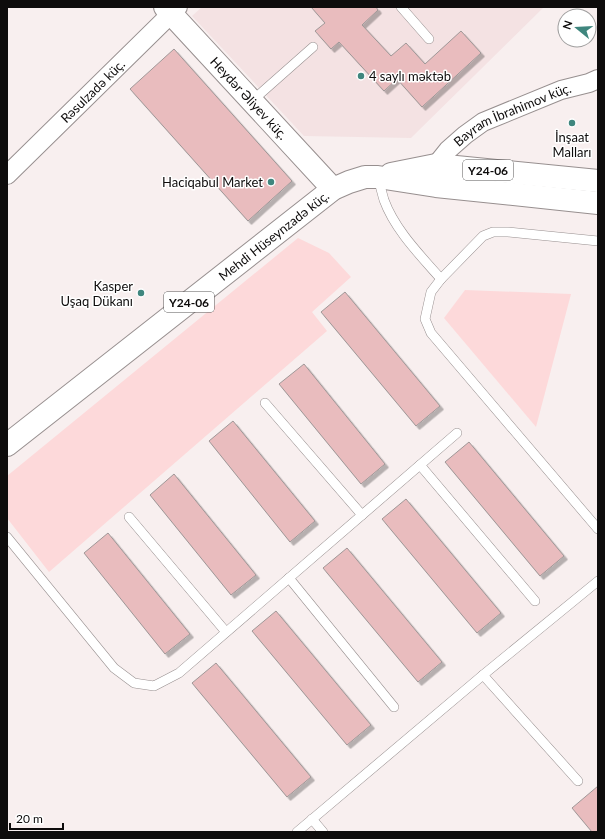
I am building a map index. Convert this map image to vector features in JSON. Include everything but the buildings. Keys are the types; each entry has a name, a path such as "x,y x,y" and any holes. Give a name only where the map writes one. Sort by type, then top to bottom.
{"main road":[{"name":"Heydər Əliyev küç.","path":"171,9 252,101 333,189"},
{"name":"Y24-06","path":"378,177 436,165 598,181"},
{"name":"Mehdi Hüseynzadə küç.","path":"7,445 333,189 365,177 378,177"},
{"name":"Y24-06","path":"378,177 436,186 598,203"}],"street":[{"name":"Rəsulzadə küç.","path":"7,175 171,9"},
{"name":"Bayram İbrahimov küç.","path":"436,165 448,150 483,122 560,90 589,83 598,79"}],"lane":[{"path":"401,7 429,39"},
{"path":"252,101 313,47"},
{"path":"378,177 385,201 396,224 417,252 441,279"},
{"path":"598,241 508,232 493,232 483,236 441,279 431,292 425,319 431,333 598,529"},
{"path":"265,403 362,515"},
{"path":"7,537 114,668 134,683 154,686 179,673 457,433"},
{"path":"420,466 535,601"},
{"path":"129,517 226,632"},
{"path":"289,578 394,707"},
{"path":"296,832 483,675 598,581"},
{"path":"483,675 578,781"},
{"path":"312,819 323,832"}],"shaded area":[{"name":"4 saylı məktəb","path":"202,7 544,7 411,138 304,136 192,16"},
{"path":"298,238 329,253 351,277 312,312 327,331 49,572 7,518 7,476"},
{"path":"465,290 571,294 536,427 444,318"}],"place":[{"name":"4 saylı məktəb","path":"361,76"},
{"name":"İnşaat Malları","path":"572,123"},
{"name":"Haciqabul Market","path":"271,182"},
{"name":"Kasper Uşaq Dükanı","path":"141,293"}]}
